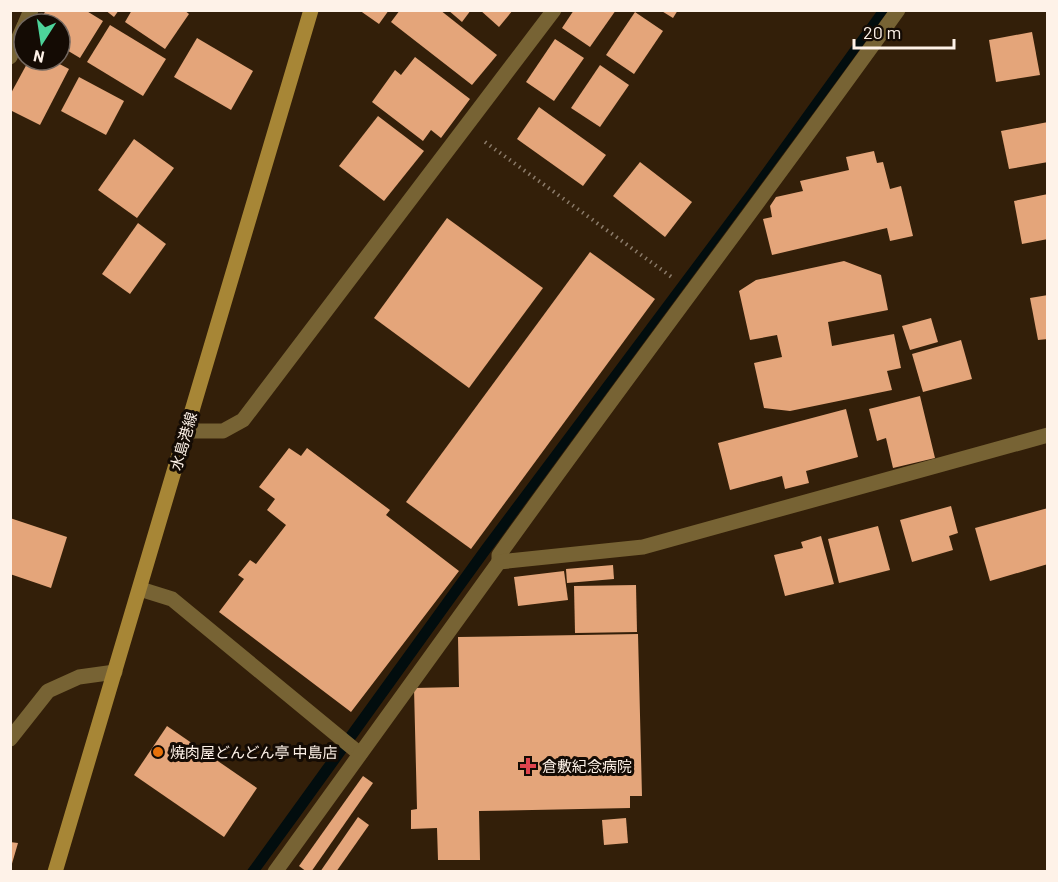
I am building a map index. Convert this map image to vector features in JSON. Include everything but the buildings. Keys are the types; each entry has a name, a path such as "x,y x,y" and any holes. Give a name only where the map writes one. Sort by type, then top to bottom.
{"main road":[{"name":"水島港線","path":"55,872 312,10"}],"street":[{"path":"186,431 223,431 243,420 554,10"},
{"path":"275,872 357,751 499,562 499,555 603,409 786,167 898,10"},
{"path":"499,562 644,548 1047,435"},
{"path":"140,589 172,599 357,751"},
{"path":"10,739 48,691 79,677 115,672"}],"path":[{"path":"465,128 665,272"}],"shaded area":[{"path":"877,11 888,11 541,482 260,871 246,872 483,544 747,191"}],"place":[{"name":"焼肉屋どんどん亭 中島店","path":"158,752"},
{"name":"倉敷紀念病院","path":"528,766"}]}
